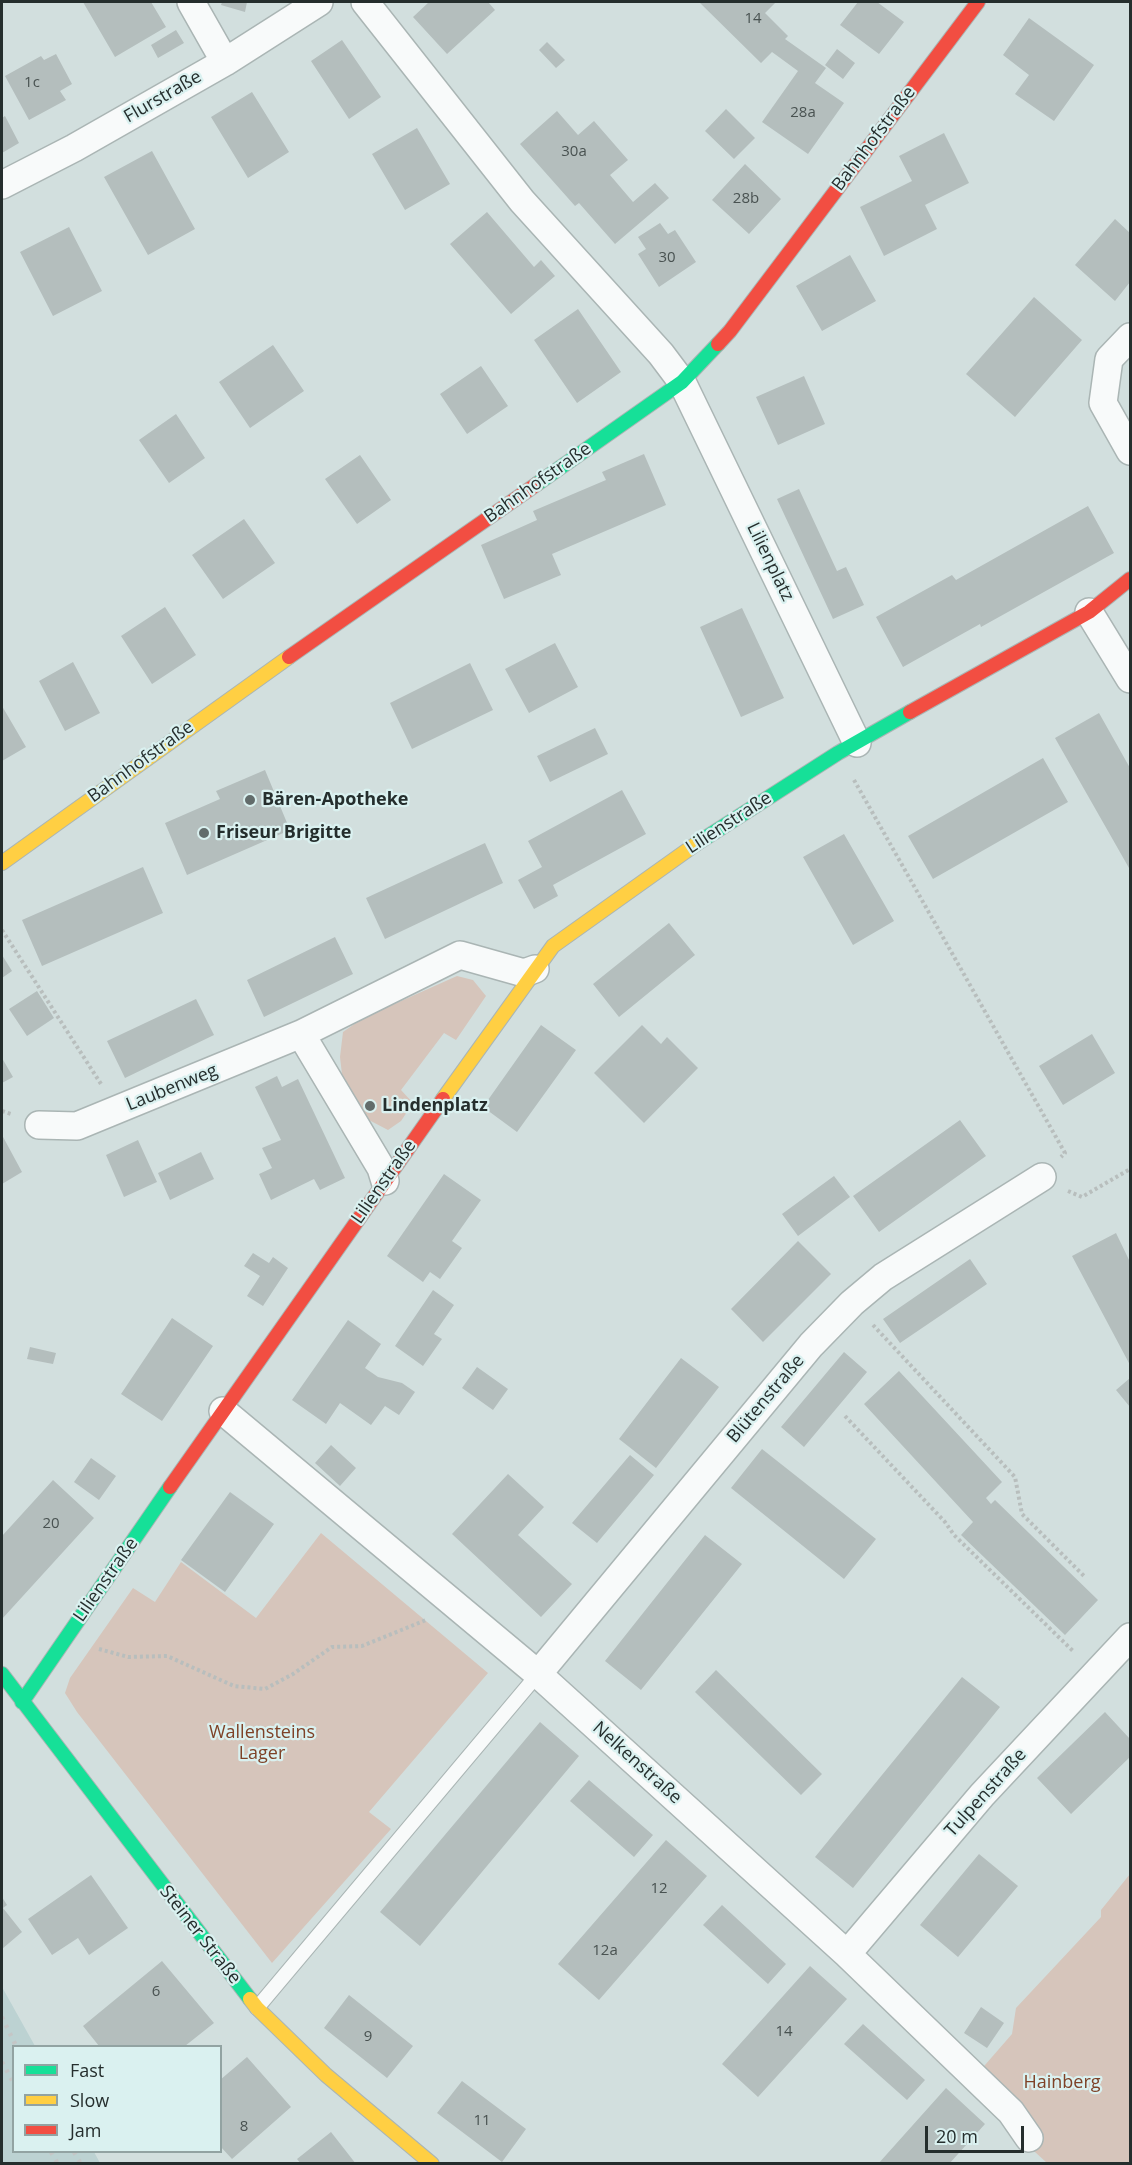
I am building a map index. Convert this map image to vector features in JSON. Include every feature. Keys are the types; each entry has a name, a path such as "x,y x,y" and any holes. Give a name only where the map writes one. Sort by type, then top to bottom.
{"street":[{"path":"191,2 225,62"},
{"name":"Flurstraße","path":"2,185 74,148 225,62 319,2"},
{"name":"Lilienplatz","path":"365,2 522,201 661,354 682,382 848,748"},
{"name":"Bahnhofstraße","path":"2,860 682,382 730,331 978,2"},
{"path":"1131,337 1109,359 1103,403 1131,451"},
{"path":"848,748 1089,612 1131,579"},
{"path":"1089,612 1131,680"},
{"name":"Lilienstraße","path":"22,1702 385,1180 534,969 553,946 691,847 848,748"},
{"path":"385,1180 381,1168 301,1035 460,955 524,973 534,969"},
{"name":"Laubenweg","path":"39,1125 77,1126 301,1035"},
{"name":"Blütenstraße","path":"538,1674 811,1345 852,1303 883,1277 1041,1177"},
{"name":"Nelkenstraße","path":"223,1411 538,1674 847,1954 1011,2112 1029,2138"},
{"name":"Tulpenstraße","path":"847,1954 982,1796 1131,1637"},
{"name":"Steiner Straße","path":"2,1674 257,2008 326,2075 432,2163"}],"lane":[{"path":"257,2008 538,1674"}],"path":[{"path":"848,748 1065,1153 1041,1177 1082,1197 1131,1169"},
{"path":"2,930 118,1110"},
{"path":"852,1303 1015,1477 1022,1514 1084,1576"},
{"path":"845,1416 945,1522 954,1535 1082,1660 1098,1671"},
{"path":"63,1642 128,1657 167,1656 234,1686 265,1689 294,1674 332,1647 362,1646 406,1629 456,1605"}],"shaded area":[{"path":"2,1987 34,2045 12,2045 12,2153 95,2153 100,2163 2,2163"}],"green space":[{"path":"457,976 473,980 486,996 456,1040 444,1033 401,1090 413,1103 401,1121 388,1130 367,1119 343,1083 340,1057 343,1032 363,1018"},
{"name":"Wallensteins Lager","path":"321,1533 488,1673 369,1812 391,1829 272,1963 77,1712 65,1693 70,1678 133,1588 155,1602 181,1562 256,1618"},
{"name":"Hainberg","path":"1130,1874 1130,2163 1047,2163 965,2088 1012,2034 1016,2008 1101,1917 1101,1910"}],"building":[{"path":"83,2 151,2 166,27 115,57"},
{"path":"222,2 247,2 245,12 221,5"},
{"path":"429,2 488,2 495,10 447,54 413,17"},
{"path":"699,2 776,2 765,13 788,36 785,39 826,68 815,83 844,103 808,154 762,122 798,71 772,52 761,63"},
{"path":"858,2 877,2 904,22 879,54 840,25"},
{"path":"1029,18 1094,65 1054,121 1015,94 1029,75 1003,55"},
{"path":"176,30 184,43 158,58 151,45"},
{"path":"342,40 381,97 349,119 311,61"},
{"path":"547,42 565,60 556,68 539,50"},
{"path":"837,49 855,63 843,79 825,65"},
{"path":"56,54 72,84 60,91 66,100 29,120 5,76 41,56 44,60"},
{"path":"252,92 289,152 248,178 211,117"},
{"path":"726,109 755,138 734,159 705,131"},
{"path":"557,111 578,135 594,121 628,160 610,175 633,202 655,183 669,198 615,244 579,203 575,206 520,144"},
{"path":"5,116 19,143 2,153 2,118"},
{"path":"417,128 450,184 405,210 372,154"},
{"path":"944,133 969,183 925,205 937,229 884,256 860,207 912,181 899,156"},
{"path":"152,151 195,229 148,255 104,177"},
{"path":"745,164 781,199 749,234 712,200"},
{"path":"487,212 534,267 541,260 555,276 511,314 450,244"},
{"path":"1115,219 1130,233 1130,282 1115,301 1075,265"},
{"path":"660,223 668,234 675,230 696,262 659,287 638,254 646,249 638,237"},
{"path":"69,227 102,291 53,316 20,252"},
{"path":"850,255 876,301 822,331 796,286"},
{"path":"1034,297 1082,340 1015,417 966,374"},
{"path":"578,309 621,372 577,403 534,340"},
{"path":"273,345 304,391 250,428 219,382"},
{"path":"481,366 508,406 467,434 440,394"},
{"path":"804,376 825,424 778,445 756,397"},
{"path":"176,414 205,458 169,483 139,440"},
{"path":"644,454 666,505 552,554 561,575 504,599 481,545 537,520 533,511 606,480 602,472"},
{"path":"360,455 391,500 357,524 325,479"},
{"path":"799,489 837,571 846,567 864,605 833,619 777,499"},
{"path":"1088,506 1114,553 981,627 980,624 903,667 876,617 952,575 956,580"},
{"path":"244,519 275,563 223,599 192,555"},
{"path":"165,607 196,655 152,684 121,636"},
{"path":"742,608 784,698 741,717 700,627"},
{"path":"555,643 578,687 529,713 505,669"},
{"path":"73,662 100,713 65,731 39,681"},
{"path":"470,663 493,710 412,749 390,703"},
{"path":"2,706 26,747 2,761"},
{"path":"1099,713 1130,768 1129,868 1055,738"},
{"path":"595,728 608,754 550,782 537,756"},
{"path":"1043,758 1068,802 933,879 908,836"},
{"path":"265,770 290,830 187,875 165,823 220,799 216,791"},
{"path":"622,790 646,834 553,885 558,896 534,909 518,880 542,867 528,841"},
{"path":"844,834 894,921 853,945 803,857"},
{"path":"485,843 503,883 385,939 366,898"},
{"path":"143,867 163,913 42,966 22,920"},
{"path":"669,923 695,955 619,1017 593,984"},
{"path":"335,937 353,974 264,1017 247,980"},
{"path":"2,955 12,971 2,978"},
{"path":"37,991 54,1018 27,1036 9,1009"},
{"path":"196,999 214,1035 125,1078 107,1041"},
{"path":"541,1025 576,1050 517,1132 483,1107"},
{"path":"642,1025 661,1044 667,1037 698,1068 644,1123 594,1073"},
{"path":"1092,1034 1115,1073 1063,1105 1039,1066"},
{"path":"2,1058 13,1077 2,1083"},
{"path":"277,1076 282,1087 298,1079 345,1178 320,1190 314,1179 271,1200 259,1174 272,1168 262,1148 281,1140 255,1087"},
{"path":"960,1120 986,1156 879,1232 853,1196"},
{"path":"2,1135 22,1172 2,1184"},
{"path":"138,1140 157,1182 124,1197 106,1155"},
{"path":"201,1152 214,1179 170,1200 158,1173"},
{"path":"444,1174 481,1200 452,1241 462,1248 440,1279 430,1272 423,1282 387,1256"},
{"path":"834,1176 850,1197 798,1236 782,1214"},
{"path":"1116,1233 1130,1262 1130,1365 1072,1256"},
{"path":"798,1241 831,1274 763,1342 731,1309"},
{"path":"253,1253 269,1263 273,1257 288,1268 263,1306 247,1296 260,1276 244,1266"},
{"path":"970,1259 987,1284 900,1343 883,1319"},
{"path":"433,1290 454,1305 434,1334 442,1339 423,1366 395,1346"},
{"path":"172,1318 213,1346 162,1421 121,1394"},
{"path":"348,1320 381,1344 365,1368 378,1377 402,1383 415,1392 399,1415 385,1406 371,1425 340,1403 326,1424 292,1400"},
{"path":"30,1347 56,1353 53,1364 27,1359"},
{"path":"844,1352 867,1372 804,1447 781,1427"},
{"path":"681,1358 719,1387 656,1468 619,1439"},
{"path":"477,1367 508,1389 493,1410 462,1388"},
{"path":"899,1371 1002,1482 986,1498 991,1504 995,1500 1098,1600 1065,1635 961,1535 973,1522 864,1404"},
{"path":"1130,1378 1130,1407 1116,1390"},
{"path":"331,1445 356,1468 340,1486 315,1463"},
{"path":"762,1449 876,1539 844,1579 731,1488"},
{"path":"630,1455 654,1475 597,1543 572,1523"},
{"path":"91,1458 116,1476 99,1500 74,1482"},
{"path":"508,1474 544,1507 518,1535 572,1584 541,1617 452,1534"},
{"path":"53,1480 94,1518 2,1619 2,1536"},
{"path":"230,1492 274,1524 225,1592 181,1560"},
{"path":"705,1535 742,1564 641,1690 605,1661"},
{"path":"716,1670 822,1774 801,1795 695,1692"},
{"path":"962,1677 1000,1707 853,1888 815,1857"},
{"path":"1105,1712 1130,1739 1130,1757 1071,1814 1037,1778"},
{"path":"540,1722 579,1756 420,1946 380,1912"},
{"path":"589,1780 653,1835 634,1857 570,1801"},
{"path":"666,1840 707,1876 599,2000 558,1964"},
{"path":"979,1854 1018,1886 958,1957 920,1925"},
{"path":"91,1875 128,1928 89,1955 78,1938 52,1955 28,1919"},
{"path":"2,1897 7,1905 3,1908 22,1932 2,1949"},
{"path":"722,1905 786,1964 768,1984 703,1925"},
{"path":"162,1961 214,2023 186,2045 98,2045 83,2026"},
{"path":"810,1966 847,1999 758,2097 722,2064"},
{"path":"349,1995 413,2046 387,2078 324,2028"},
{"path":"981,2007 1004,2023 987,2048 964,2033"},
{"path":"863,2024 925,2080 907,2100 844,2044"},
{"path":"247,2057 291,2107 232,2159 222,2148 222,2078"},
{"path":"462,2081 526,2129 502,2162 437,2113"},
{"path":"946,2088 985,2124 949,2164 878,2164"},
{"path":"331,2132 356,2164 301,2164 297,2159"}],"railway":[{"path":"2,2017 16,2045"},
{"path":"2,2062 12,2080"},
{"path":"52,2153 58,2164"},
{"path":"75,2153 81,2164"}],"traffic: fast":[{"path":"537,484 682,382 718,344"},
{"path":"696,844 838,753 910,712"},
{"path":"22,1702 170,1487"},
{"path":"2,1674 250,1999"}],"traffic: slow":[{"path":"2,863 289,657"},
{"path":"443,1099 553,946 696,844"},
{"path":"250,1999 326,2075 432,2164"}],"traffic: jam":[{"path":"718,344 978,2"},
{"path":"289,657 537,484"},
{"path":"910,712 1089,612 1130,579"},
{"path":"170,1487 443,1099"}],"place":[{"name":"Bären-Apotheke","path":"250,800"},
{"name":"Friseur Brigitte","path":"204,833"},
{"name":"Lindenplatz","path":"370,1106"}]}
